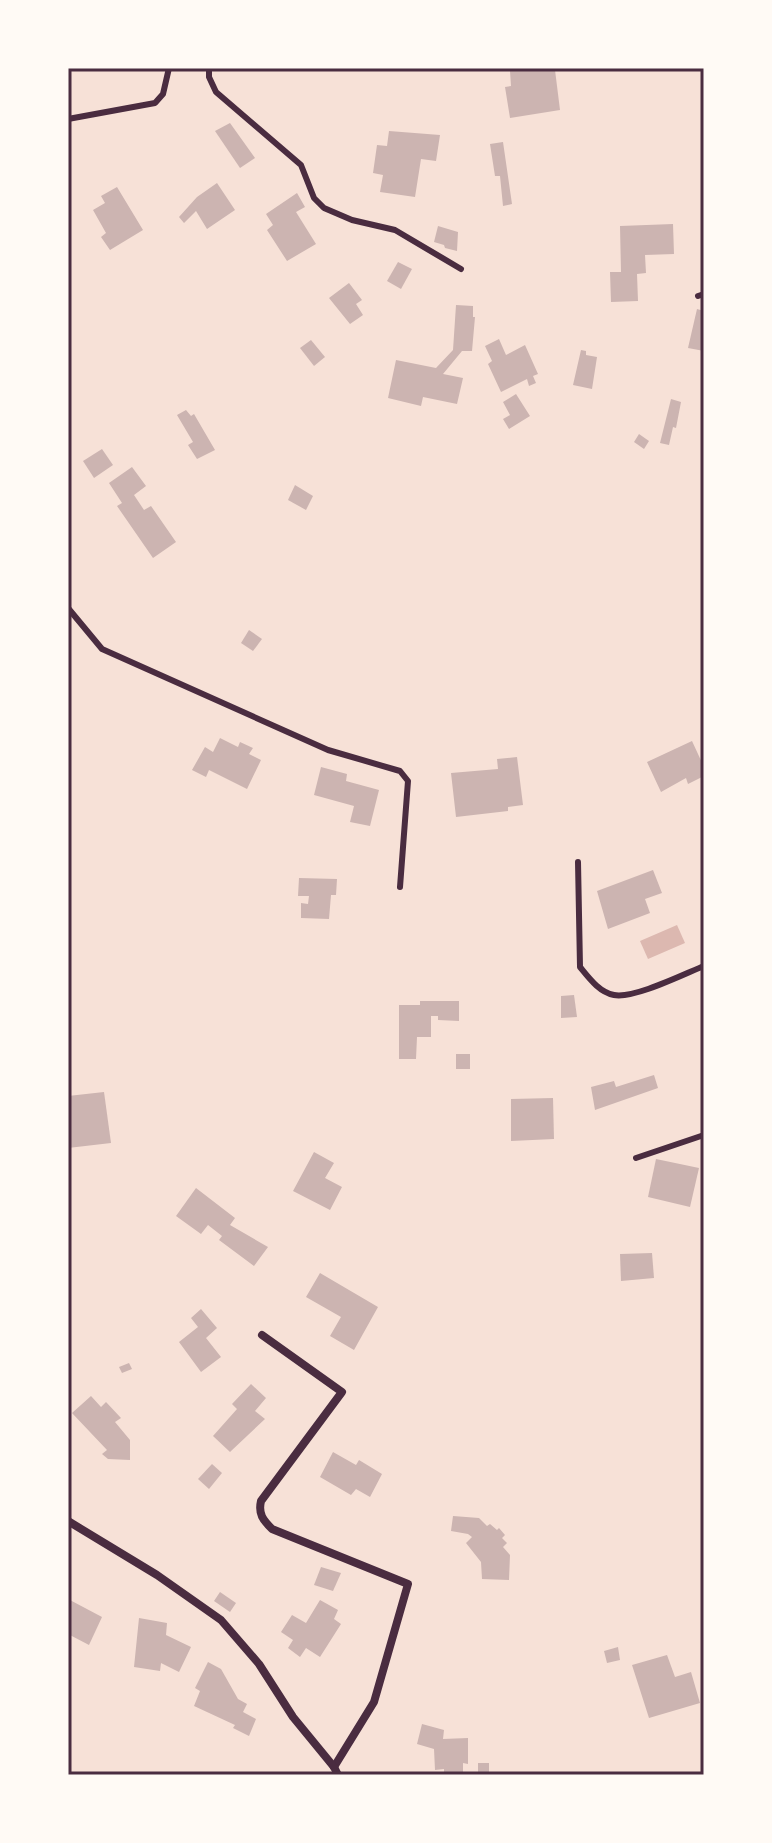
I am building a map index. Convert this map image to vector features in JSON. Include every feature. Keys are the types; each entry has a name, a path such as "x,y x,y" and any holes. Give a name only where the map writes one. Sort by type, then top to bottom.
{"street":[{"path":"68,1521 157,1575 221,1620 259,1664 293,1717 336,1771 374,1702 408,1584 272,1529 263,1520 259,1510 261,1501 342,1392 262,1335"}],"lane":[{"path":"68,119 155,103 163,94 169,68"},
{"path":"209,68 209,77 216,92 301,165 314,198 324,208 352,220 395,230 461,269"},
{"path":"68,608 102,649 328,750 400,771 408,781 400,887"},
{"path":"578,862 580,967 597,987 615,995 644,990 704,966"},
{"path":"636,1158 704,1135"}],"shaded area":[{"path":"677,925 685,943 648,959 640,941"}],"building":[{"path":"538,68 539,71 555,70 560,110 510,118 505,87 511,86 510,71"},
{"path":"230,123 255,158 240,168 215,131"},
{"path":"389,131 440,135 436,161 421,159 415,197 380,192 383,175 373,173 377,145 387,146"},
{"path":"503,142 512,204 503,206 500,176 495,176 490,144"},
{"path":"217,183 235,210 207,229 196,211 184,223 179,217 197,197"},
{"path":"117,187 143,230 110,250 101,237 106,233 93,210 105,203 101,196"},
{"path":"297,193 305,207 296,212 316,244 287,261 267,230 273,225 266,214"},
{"path":"673,224 674,254 645,255 646,273 637,274 638,301 611,302 610,272 621,272 620,226"},
{"path":"438,226 458,232 457,251 434,242"},
{"path":"398,262 412,269 401,289 387,281"},
{"path":"349,283 362,300 356,304 363,315 350,324 329,298"},
{"path":"456,305 473,306 475,317 472,351 462,351 443,374 463,378 457,404 423,397 421,406 388,398 396,360 436,368 453,350"},
{"path":"697,309 704,311 704,351 688,348"},
{"path":"499,339 506,355 525,345 538,374 533,376 536,383 529,386 527,379 501,392 488,364 492,361 485,346"},
{"path":"311,340 325,357 314,366 300,348"},
{"path":"581,350 586,351 586,355 597,357 592,389 573,385"},
{"path":"516,394 530,416 509,429 503,419 510,415 503,402"},
{"path":"671,399 681,402 669,445 660,443"},
{"path":"186,410 191,416 194,414 215,450 197,459 188,445 193,442 177,415"},
{"path":"639,434 649,441 644,449 634,442"},
{"path":"102,449 113,465 94,478 83,461"},
{"path":"132,467 146,486 134,495 144,510 151,506 176,542 153,558 117,506 122,503 109,483"},
{"path":"295,485 313,496 306,510 288,500"},
{"path":"249,630 262,639 253,651 241,643"},
{"path":"220,738 238,747 240,742 253,748 249,754 261,760 247,789 209,770 206,777 192,770 205,747 213,752"},
{"path":"692,741 704,767 704,776 688,784 686,778 661,792 647,762"},
{"path":"517,757 523,805 508,807 508,811 456,817 451,773 498,769 497,759"},
{"path":"321,767 347,774 346,781 379,790 370,826 350,822 354,806 314,795"},
{"path":"653,870 662,893 645,899 650,913 608,929 597,891"},
{"path":"299,878 337,879 336,895 331,895 329,919 301,918 301,903 308,904 309,896 298,896"},
{"path":"574,995 577,1017 561,1018 561,996"},
{"path":"420,1001 459,1001 459,1021 438,1020 438,1016 431,1016 431,1037 417,1037 416,1059 399,1059 399,1005 420,1005"},
{"path":"456,1054 470,1054 470,1069 456,1069"},
{"path":"654,1075 658,1088 595,1110 591,1087 614,1081 616,1087"},
{"path":"104,1092 111,1143 68,1148 68,1096"},
{"path":"553,1098 554,1139 511,1141 511,1099"},
{"path":"314,1152 334,1163 325,1178 342,1187 330,1210 293,1191"},
{"path":"656,1159 699,1168 690,1207 648,1197"},
{"path":"196,1188 235,1218 230,1225 268,1247 254,1266 219,1240 222,1236 208,1225 201,1234 176,1216"},
{"path":"652,1253 654,1278 621,1281 620,1254"},
{"path":"320,1273 378,1307 354,1350 330,1336 341,1317 306,1297"},
{"path":"201,1309 217,1328 206,1338 221,1357 201,1372 179,1342 198,1327 191,1318"},
{"path":"129,1363 132,1369 122,1373 119,1367"},
{"path":"251,1384 266,1398 255,1411 265,1419 230,1452 213,1436 237,1409 232,1404"},
{"path":"91,1396 101,1407 106,1402 121,1418 115,1422 130,1440 130,1460 108,1459 102,1454 107,1450 72,1413"},
{"path":"333,1452 356,1465 359,1460 382,1474 370,1497 356,1489 351,1495 320,1477"},
{"path":"212,1464 222,1473 209,1489 198,1479"},
{"path":"453,1516 479,1518 487,1526 490,1524 497,1530 499,1528 507,1543 503,1547 510,1555 509,1580 482,1579 481,1562 466,1543 472,1537 451,1531"},
{"path":"321,1567 341,1573 333,1591 314,1585"},
{"path":"220,1592 236,1603 230,1612 214,1601"},
{"path":"68,1599 102,1617 89,1645 68,1634"},
{"path":"320,1600 338,1610 334,1619 341,1624 320,1657 306,1648 300,1657 288,1648 293,1640 281,1632 292,1615 306,1623"},
{"path":"139,1618 167,1623 166,1635 191,1647 179,1672 161,1663 160,1671 134,1667"},
{"path":"618,1647 620,1660 607,1663 604,1651"},
{"path":"667,1655 675,1677 691,1672 700,1703 649,1718 632,1665"},
{"path":"208,1662 221,1669 238,1699 247,1704 243,1712 256,1719 249,1736 233,1728 235,1725 194,1706 200,1691 195,1688"},
{"path":"422,1724 444,1730 443,1739 468,1738 468,1764 463,1763 463,1775 444,1775 444,1769 435,1770 434,1749 417,1744"},
{"path":"478,1763 489,1763 489,1775 478,1775"}]}
